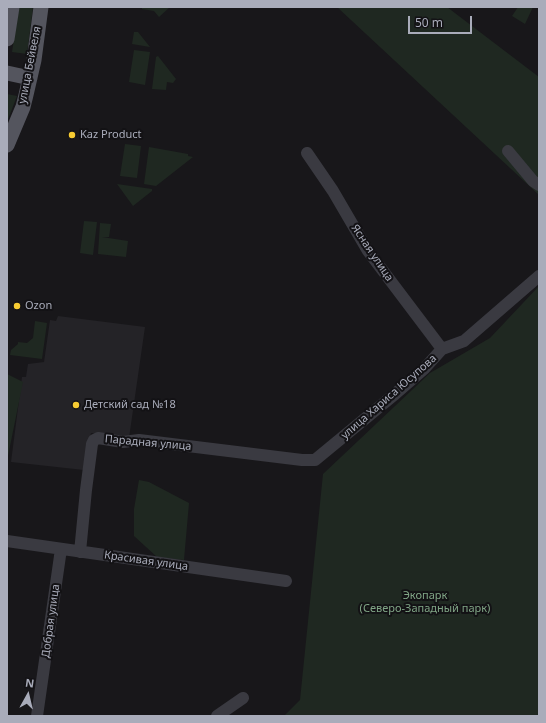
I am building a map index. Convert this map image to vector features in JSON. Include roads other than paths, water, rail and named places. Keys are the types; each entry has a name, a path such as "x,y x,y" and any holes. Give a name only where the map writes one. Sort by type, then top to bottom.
{"main road":[{"path":"7,40 12,7"},
{"name":"улица Бейвеля","path":"7,145 23,107 30,78 41,7"},
{"path":"7,73 30,78"}],"street":[{"path":"508,151 533,181 539,185"},
{"name":"Ясная улица","path":"307,152 333,191 368,251 442,349"},
{"name":"улица Хариса Юсупова","path":"315,460 424,369 442,349 464,341 539,276"},
{"name":"Парадная улица","path":"80,552 92,444 94,440 98,438 123,442 139,440 302,460 315,460"},
{"name":"Красивая улица","path":"7,541 286,581"},
{"name":"Добрая улица","path":"37,716 61,549"},
{"path":"217,716 243,698"}],"place":[{"name":"Kaz Product","path":"72,135"},
{"name":"Ozon","path":"17,306"},
{"name":"Детский сaд №18","path":"76,405"}],"park label":[{"name":"Экопарк (Северо-Западный парк)","path":"425,602"}]}
